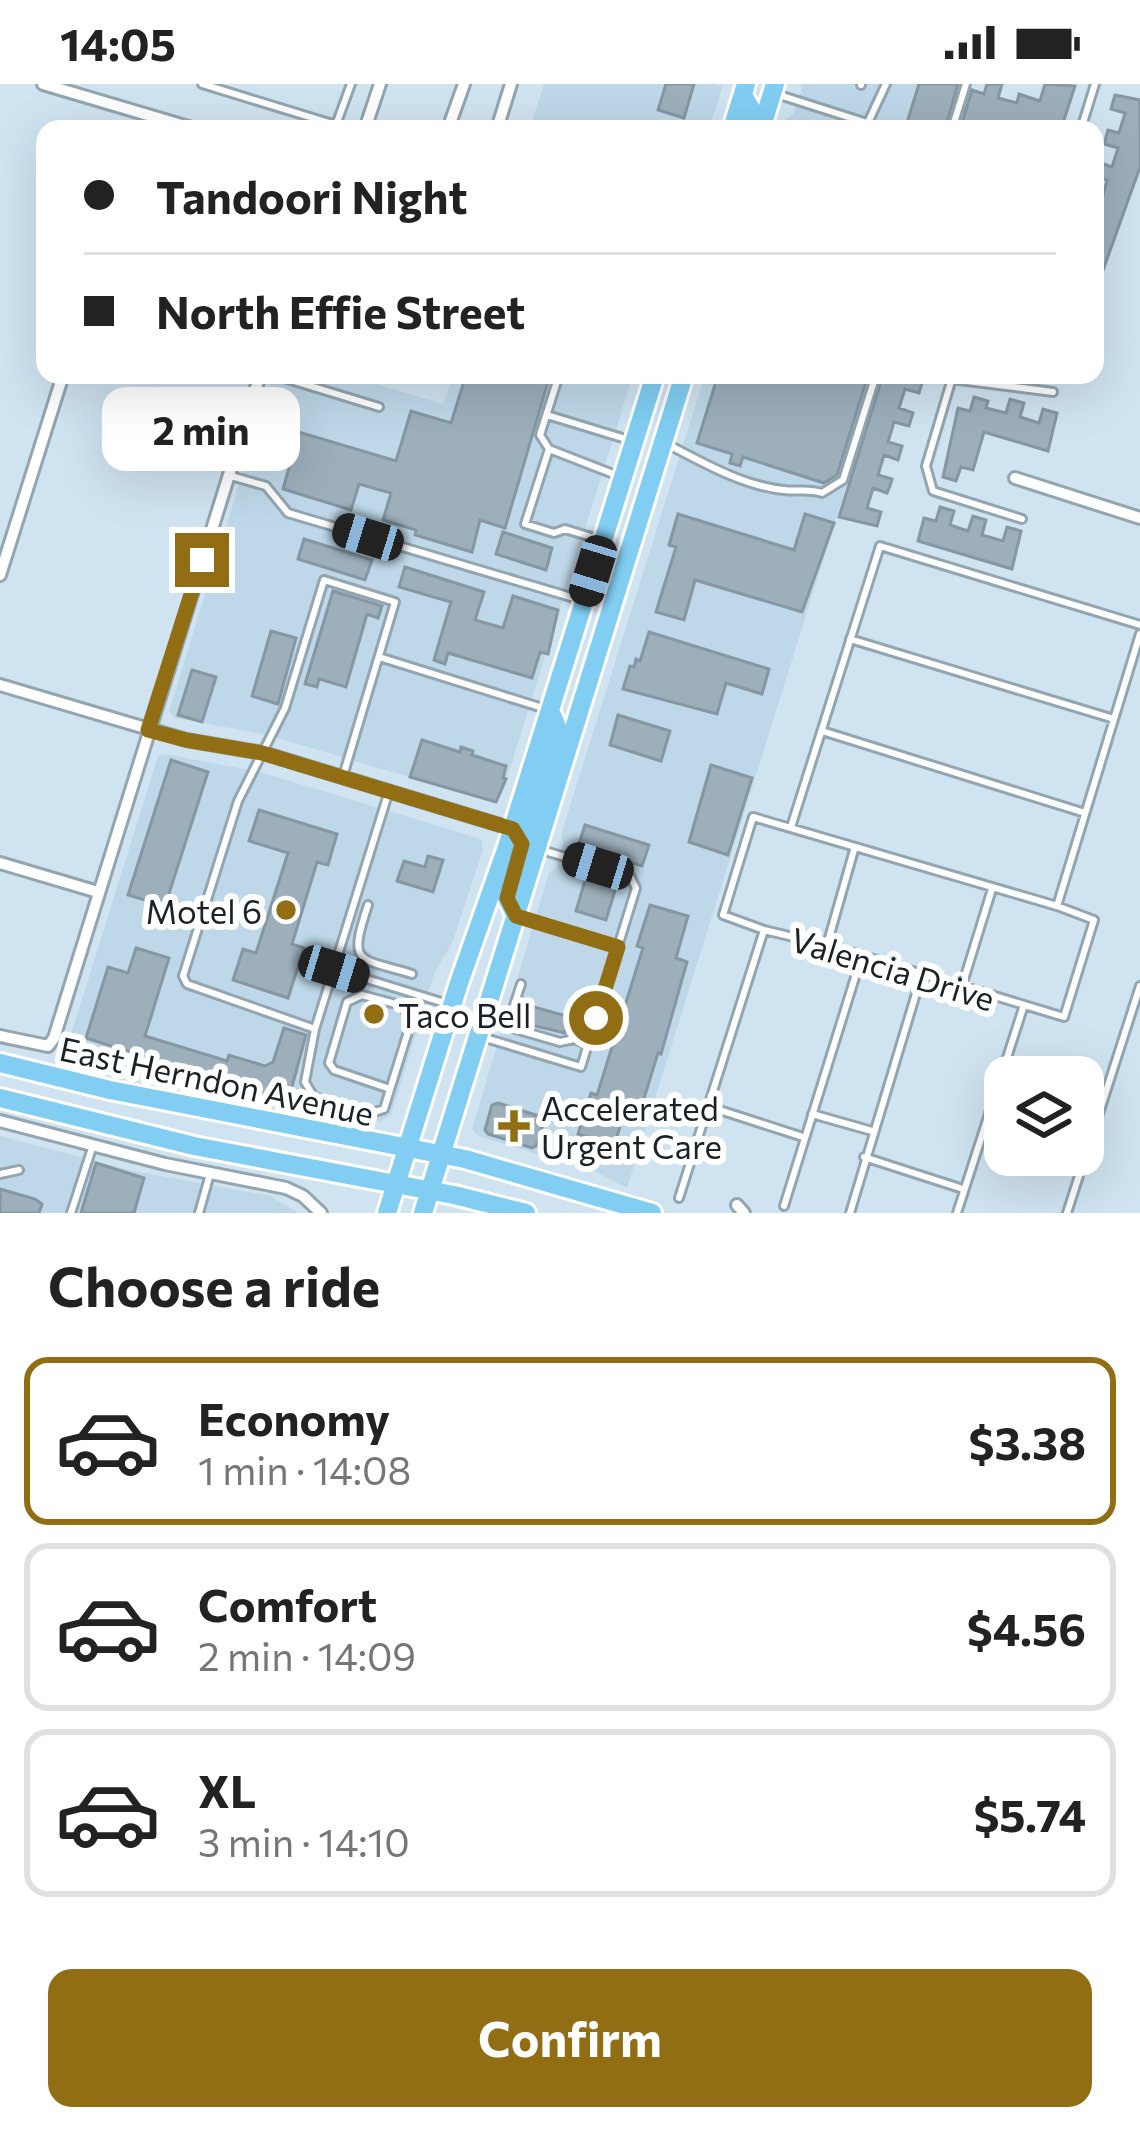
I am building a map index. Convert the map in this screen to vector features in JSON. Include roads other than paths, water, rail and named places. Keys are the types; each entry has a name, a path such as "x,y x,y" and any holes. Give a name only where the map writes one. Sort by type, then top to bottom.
{"main road":[{"path":"763,120 770,87"},
{"path":"735,120 744,89"},
{"path":"744,89 752,111 749,120"},
{"path":"387,1213 413,1187 452,1005 513,829 652,384"},
{"path":"423,1213 413,1187 424,1152 479,1036 681,384"},
{"path":"537,848 531,837 531,817 558,730 550,710"},
{"path":"513,829 522,844 507,898 516,916"},
{"name":"East Herndon Avenue","path":"0,1063 110,1090 424,1152 537,1178 652,1213"},
{"name":"East Herndon Avenue","path":"0,1099 194,1146 526,1213"}],"street":[{"path":"43,84 167,120"},
{"path":"368,120 380,84"},
{"path":"451,120 464,84"},
{"path":"499,120 511,84"},
{"path":"143,120 145,113"},
{"path":"0,575 60,384"},
{"path":"0,1036 47,1046 54,1037 257,384"},
{"path":"1016,478 1139,513"},
{"path":"0,685 186,740 262,753 513,829"},
{"path":"0,862 98,892"},
{"path":"0,1121 286,1189 303,1196 321,1213"}],"lane":[{"path":"202,84 320,120"},
{"path":"338,120 351,84"},
{"path":"869,120 886,84"},
{"path":"955,120 966,84"},
{"path":"1084,120 1095,84"},
{"path":"770,87 851,120"},
{"path":"304,384 379,407"},
{"path":"557,384 540,435 549,449 622,478"},
{"path":"663,442 723,472 785,491 805,488 822,493 843,481 873,384"},
{"path":"950,384 926,466 927,480 933,491 1022,519"},
{"path":"999,384 1053,392"},
{"path":"547,415 634,442"},
{"path":"549,449 525,524 554,533 565,529 603,541"},
{"path":"229,475 266,486 288,513 584,602"},
{"path":"880,546 1140,630 1057,906 854,850 791,827 880,546"},
{"path":"315,1029 187,984 183,976 238,801 285,708 324,580 395,602 343,776"},
{"path":"850,639 1114,719"},
{"path":"379,657 550,710"},
{"path":"822,730 1085,813"},
{"path":"389,790 306,1072 310,1094 372,1115 384,1109 411,1022 406,1009 362,994 347,1002 328,1059 332,1069 390,1089"},
{"name":"Valencia Drive","path":"791,827 753,817 723,914 1064,1017 1094,920 1057,906"},
{"path":"479,1036 581,1067 636,888 630,876 537,848"},
{"path":"826,945 854,850"},
{"path":"962,986 992,889"},
{"path":"368,905 357,952 412,974"},
{"path":"516,916 618,947"},
{"path":"679,1198 764,930"},
{"path":"784,1207 861,958"},
{"path":"334,969 452,1005"},
{"path":"850,1213 921,976"},
{"path":"520,984 509,1021 512,1028 560,1042 588,1043"},
{"path":"1067,1213 1140,986"},
{"path":"957,1213 1023,1008"},
{"path":"707,1106 803,1137"},
{"path":"812,1114 872,1131"},
{"path":"71,1213 93,1145"},
{"path":"864,1157 964,1189"},
{"path":"0,1174 19,1170"},
{"path":"199,1213 210,1174"}],"place":[{"name":"Motel 6","path":"286,910"},
{"name":"Taco Bell","path":"374,1014"},
{"name":"Accelerated Urgent Care","path":"514,1126"}]}
